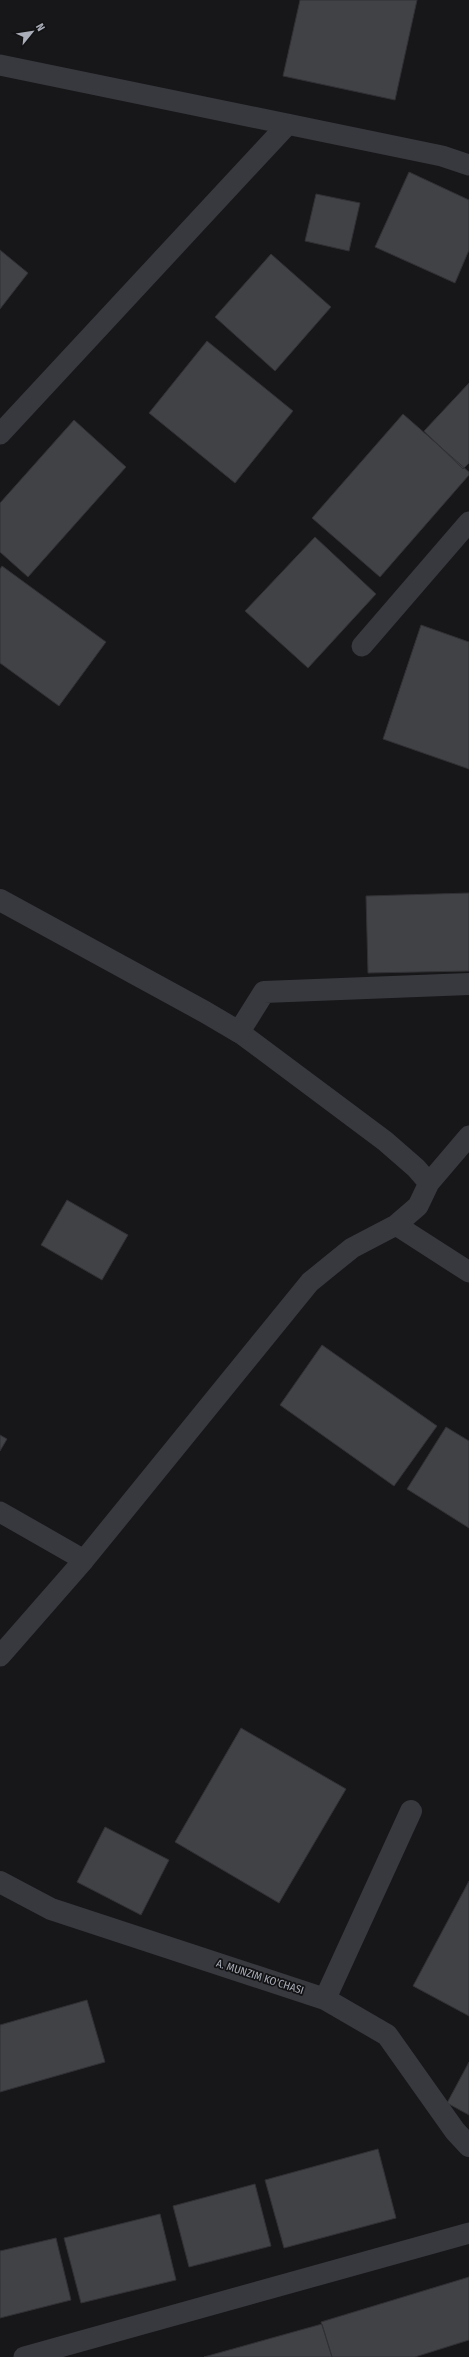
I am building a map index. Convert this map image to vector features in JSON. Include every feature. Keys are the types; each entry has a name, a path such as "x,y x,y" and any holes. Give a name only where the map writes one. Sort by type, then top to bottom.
{"street":[{"path":"0,900 239,1032 264,992 469,984"},
{"path":"325,1999 411,1811"},
{"name":"A. MUNZIM KO'CHASI","path":"0,1882 51,1909 325,1999 387,2035 455,2131 469,2146"}],"lane":[{"path":"0,65 442,156 469,165"},
{"path":"0,434 288,124"},
{"path":"362,646 469,522"},
{"path":"239,1032 385,1141 416,1168 429,1183"},
{"path":"0,1656 84,1560 310,1282 352,1248 396,1225 418,1206 429,1183 469,1136"},
{"path":"396,1225 469,1272"},
{"path":"0,1512 84,1560"},
{"path":"24,2357 469,2233"}],"building":[{"path":"300,0 417,0 395,100 283,76"},
{"path":"409,172 469,200 469,250 455,283 375,247"},
{"path":"316,194 360,203 349,251 305,241"},
{"path":"0,250 28,273 0,309"},
{"path":"271,254 331,307 275,371 215,317"},
{"path":"207,341 293,411 235,483 149,413"},
{"path":"469,383 469,463 463,469 424,431"},
{"path":"403,414 469,472 469,475 380,577 312,518"},
{"path":"74,420 126,467 28,577 0,552 0,503"},
{"path":"315,537 376,594 308,668 245,611"},
{"path":"2,566 106,642 59,706 0,663 0,569"},
{"path":"421,625 469,642 469,769 383,739"},
{"path":"469,893 469,971 368,973 366,896"},
{"path":"67,1200 128,1235 102,1280 41,1245"},
{"path":"322,1345 437,1426 394,1486 280,1405"},
{"path":"446,1427 469,1441 469,1528 407,1489"},
{"path":"0,1435 7,1439 0,1451"},
{"path":"241,1728 346,1789 279,1903 175,1842"},
{"path":"105,1827 169,1860 141,1915 77,1882"},
{"path":"469,1881 469,2016 413,1986"},
{"path":"87,2000 105,2062 0,2092 0,2025"},
{"path":"469,2062 469,2115 447,2103"},
{"path":"378,2149 396,2218 284,2248 265,2180"},
{"path":"255,2184 271,2246 189,2267 173,2206"},
{"path":"160,2214 176,2280 81,2303 64,2238"},
{"path":"56,2238 71,2300 0,2318 0,2251"},
{"path":"469,2277 469,2340 415,2357 332,2357 321,2322"},
{"path":"322,2324 332,2357 204,2357"}]}
